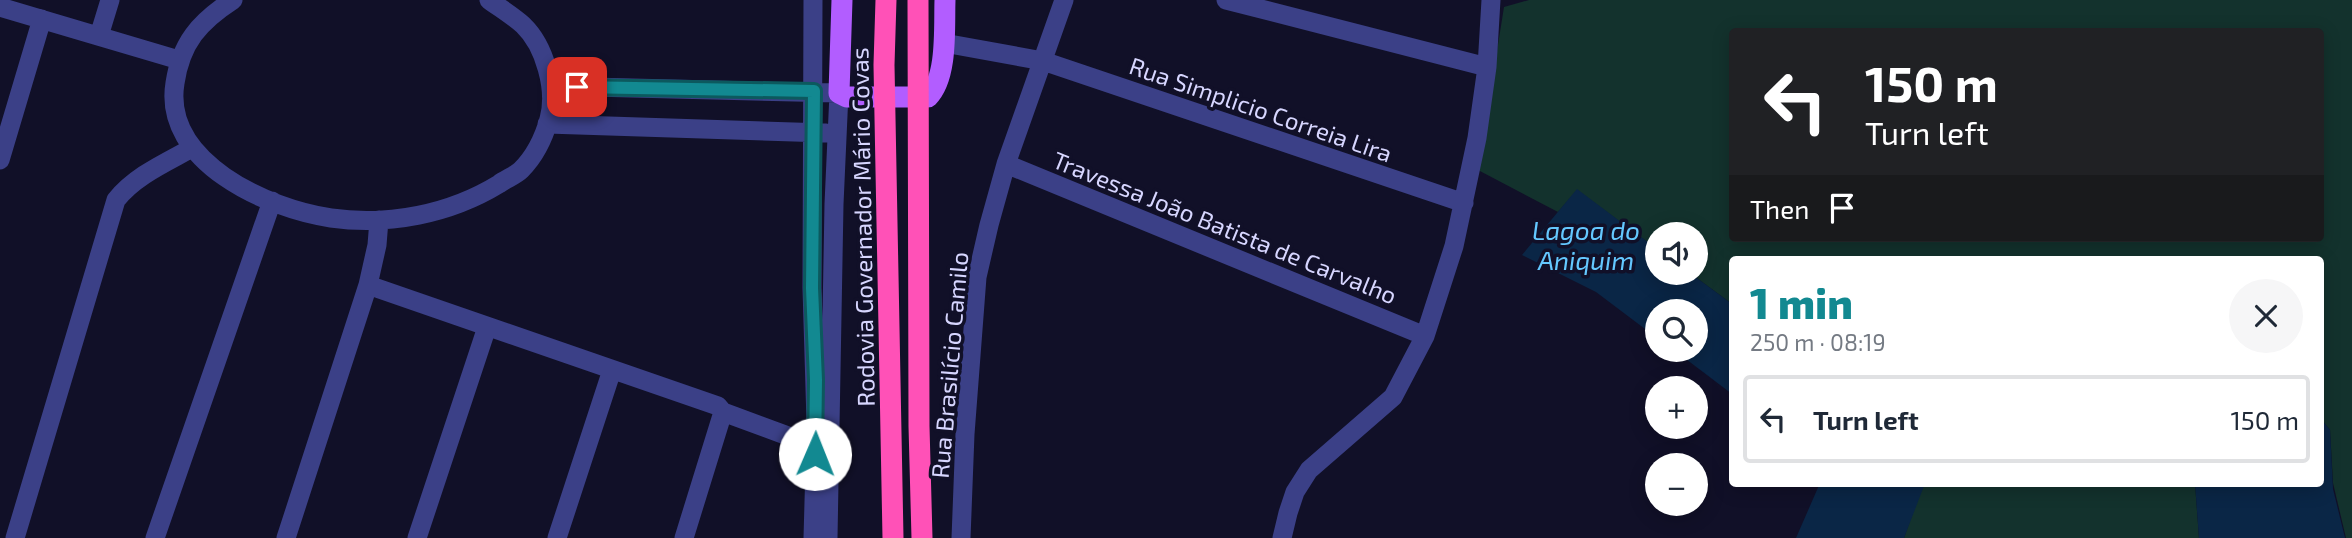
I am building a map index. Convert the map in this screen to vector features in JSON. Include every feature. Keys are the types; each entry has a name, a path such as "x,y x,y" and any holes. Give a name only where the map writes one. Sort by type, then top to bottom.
{"highway":[{"name":"Rodovia Governador Mário Covas","path":"886,0 884,65 893,538"},
{"path":"918,0 919,426 922,538"}],"main road":[{"path":"842,0 839,93 847,97 928,97 936,90 941,73 945,0"}],"street":[{"path":"99,36 110,0"},
{"path":"233,0 210,15 192,35 178,60 173,95 179,123 192,148 237,186 272,201 331,218 379,220 430,214 476,198 521,170 543,139 550,114 551,86 540,50 524,26 489,0"},
{"path":"813,0 812,288 816,362 813,538"},
{"name":"Rua Brasilício Camilo","path":"961,538 965,434 977,277 1006,164 1064,0"},
{"path":"1226,0 1487,67"},
{"path":"1282,538 1295,492 1309,470 1393,397 1425,336 1454,246 1477,138 1487,67 1491,0"},
{"path":"0,7 178,60"},
{"path":"0,160 42,19"},
{"name":"Rua Simplicio Correia Lira","path":"944,43 1043,61 1464,203"},
{"path":"551,86 839,93 829,410 828,538"},
{"path":"547,124 837,134"},
{"path":"15,538 116,200 136,179 192,148"},
{"name":"Travessa João Batista de Carvalho","path":"1006,164 1425,336"},
{"path":"155,538 272,201"},
{"path":"286,538 368,285 377,245 379,220"},
{"path":"368,285 718,406 723,412 815,446"},
{"path":"417,538 487,327"},
{"path":"557,538 612,370"},
{"path":"684,538 723,412"}],"green space":[{"path":"1529,0 2352,0 2352,538 2346,538 2333,483 2330,430 2324,423 2324,256 1729,256 1729,302 1706,285 1708,222 1645,222 1645,240 1577,190 1558,212 1478,170 1504,7"},
{"path":"1922,487 2195,487 2199,538 1904,538"}],"water":[{"name":"Lagoa do Aniquim","path":"1577,189 1645,240 1645,285 1706,285 1729,302 1729,392 1690,362 1708,362 1708,299 1645,299 1645,329 1596,292 1522,255"},
{"path":"2324,423 2330,430 2333,489 2345,538 2199,538 2195,487 2324,487"},
{"path":"1818,487 1924,487 1904,538 1796,538"}],"route":[{"path":"577,87 814,91 812,288 816,380 815,454"}]}
